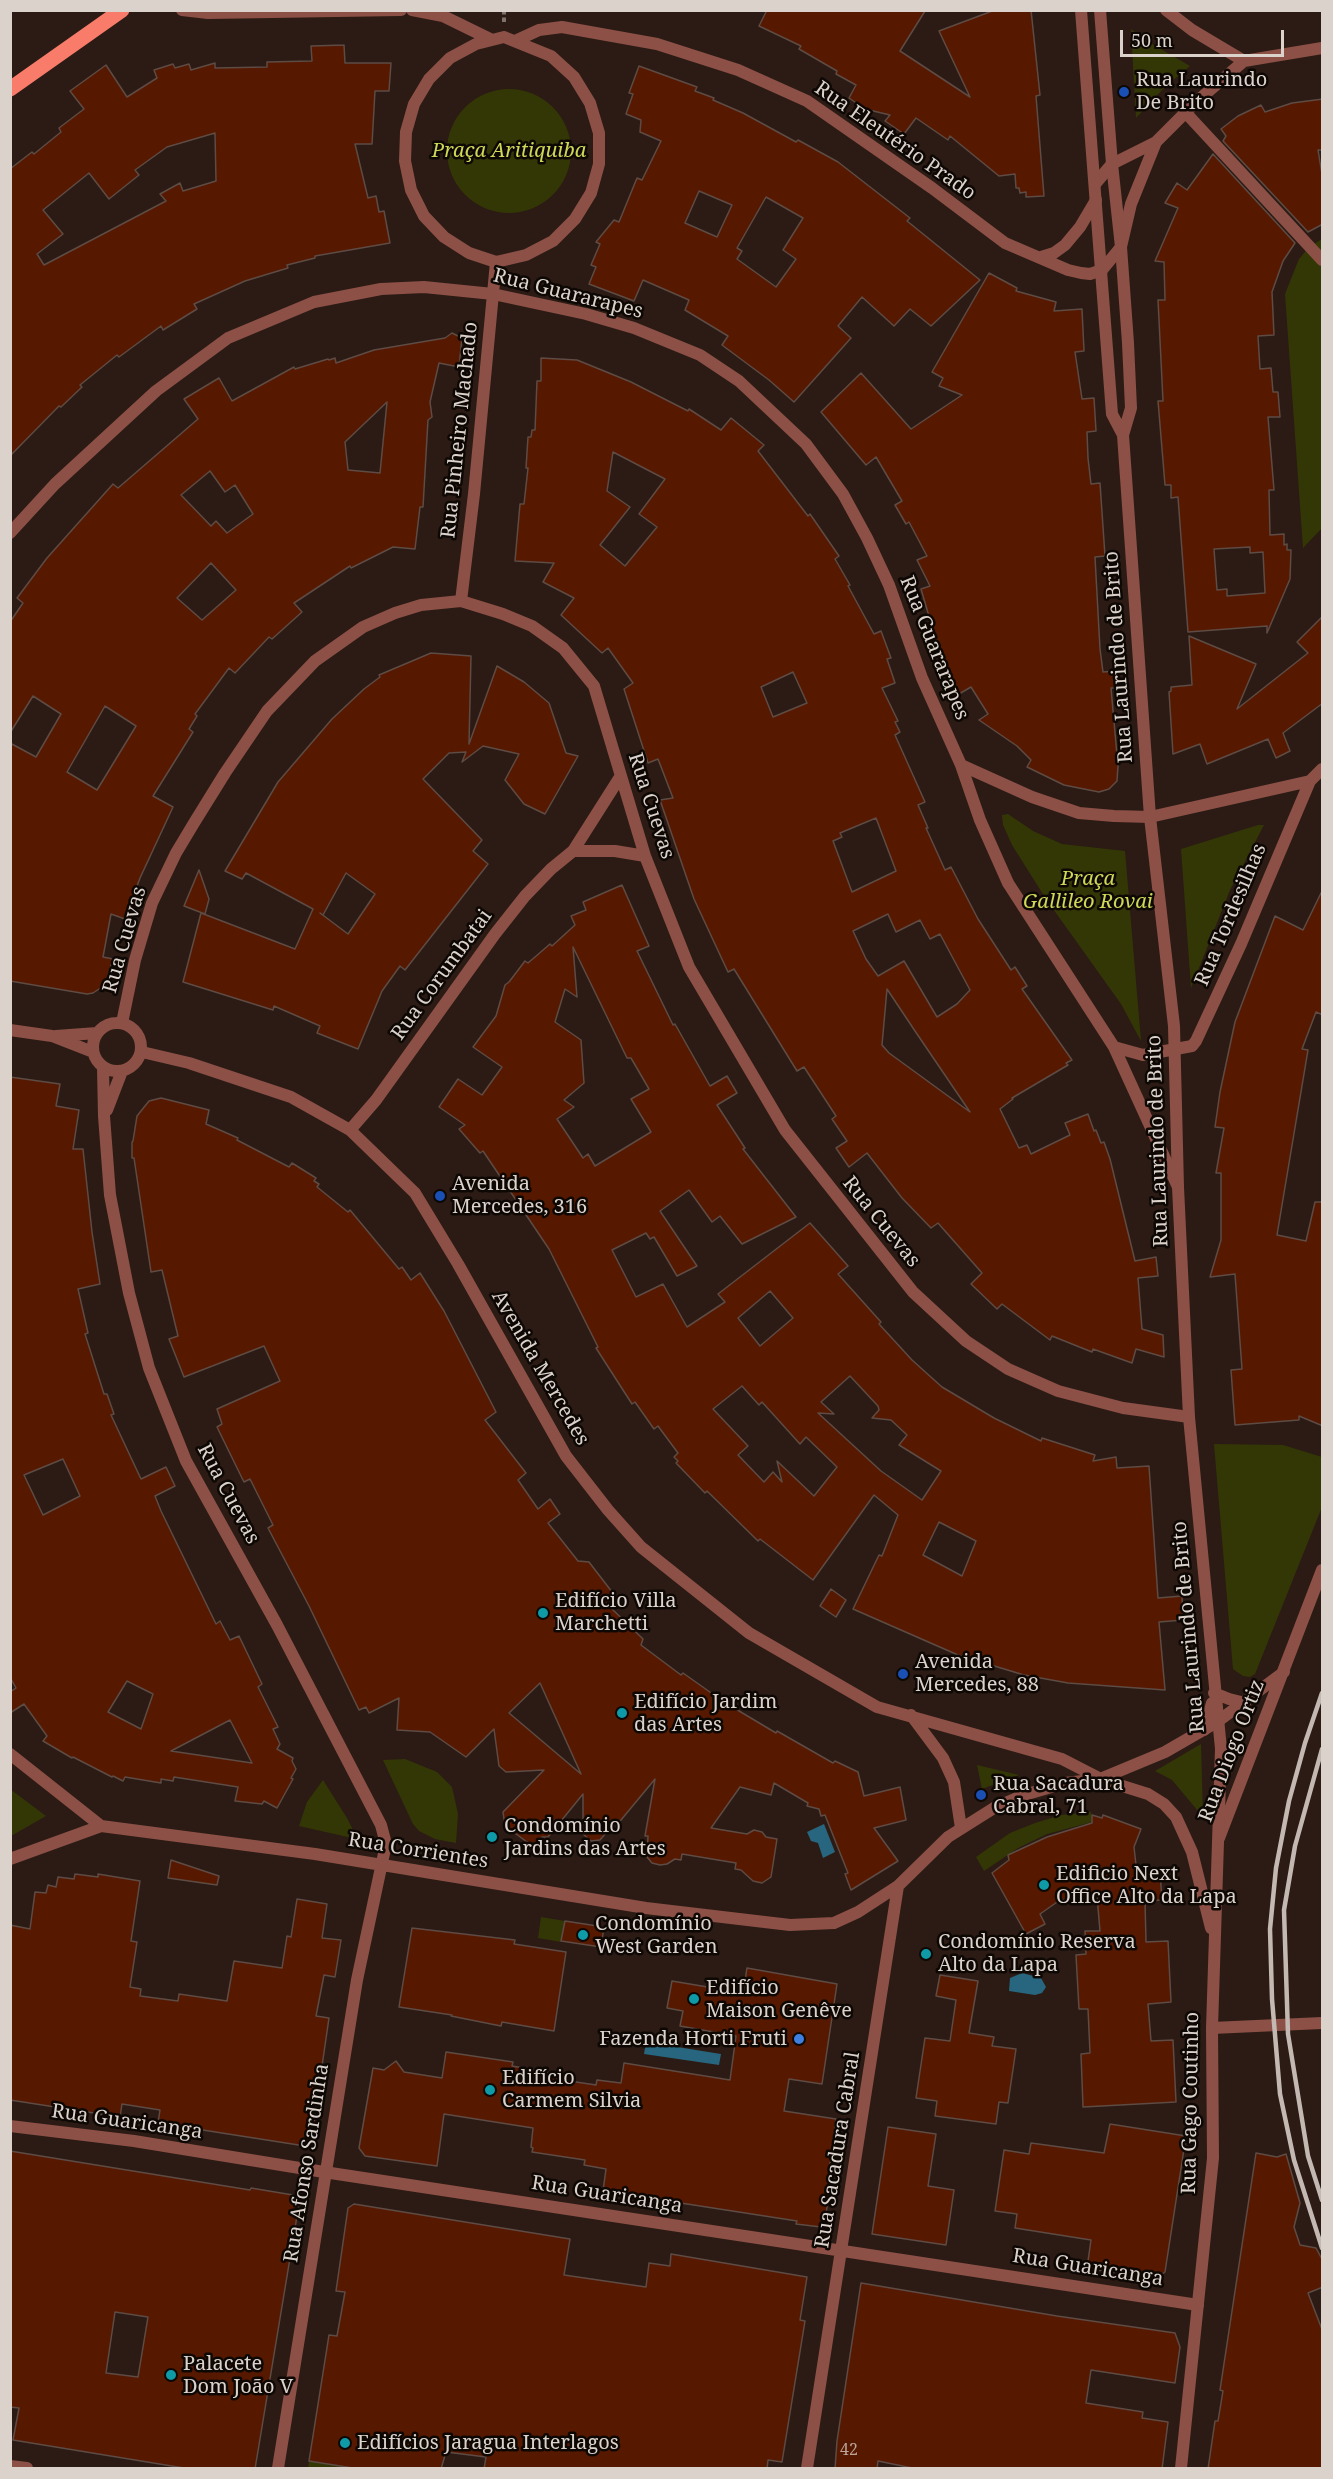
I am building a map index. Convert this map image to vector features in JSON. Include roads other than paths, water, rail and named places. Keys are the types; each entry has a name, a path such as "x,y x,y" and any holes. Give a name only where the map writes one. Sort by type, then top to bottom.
{"main road":[{"path":"10,89 122,10"}],"street":[{"path":"182,10 208,13 401,10"},
{"path":"412,10 443,16 490,39"},
{"name":"Rua Laurindo de Brito","path":"1081,10 1112,414 1123,435"},
{"name":"Rua Laurindo de Brito","path":"1100,10 1121,247 1131,408 1123,435 1150,817 1174,1026 1178,1187 1189,1417 1216,1722 1221,1749 1217,1845"},
{"path":"1166,10 1192,30 1244,61"},
{"name":"Rua Eleutério Prado","path":"515,41 539,30 562,27 657,44 738,70 807,101 932,188 1005,243 1041,256 1068,270 1090,274 1102,270"},
{"path":"504,38 515,41 552,56 574,77 590,103 599,133 599,164 591,193 575,219 553,241 526,255 496,262 469,253 444,237 424,216 411,190 405,161 406,132 414,104 429,79 450,58 490,39 504,38"},
{"path":"1095,184 1112,164 1156,142 1244,61 1323,48"},
{"path":"1186,113 1323,260"},
{"path":"1102,270 1121,247 1131,204 1156,142"},
{"path":"1041,256 1054,253 1065,245 1080,227 1096,200"},
{"name":"Rua Pinheiro Machado","path":"461,601 474,494 496,262"},
{"name":"Rua Guararapes","path":"10,533 55,484 156,391 228,338 314,302 381,289 424,287 493,294 634,328 700,355 739,381 806,444 843,494 889,585 922,678 961,765 980,820 1008,883 1114,1047 1178,1187"},
{"name":"Rua Cuevas","path":"122,1023 135,960 152,903 176,853 225,773 267,711 315,661 363,627 395,613 421,605 461,601 503,614 532,626 563,648 594,686 645,856 689,967 785,1130 913,1292 966,1341 1008,1370 1058,1391 1090,1400 1123,1408 1189,1417"},
{"path":"961,765 1032,797 1079,813 1150,817 1310,782"},
{"name":"Rua Tordesilhas","path":"1173,1050 1192,1046 1206,1021 1310,782 1323,769"},
{"name":"Rua Corumbatai","path":"350,1130 376,1100 481,953 525,896 551,869 573,851 620,777"},
{"path":"573,851 615,851 645,856"},
{"path":"122,1023 131,1027 138,1034 142,1042 141,1052 138,1061 131,1068 113,1071 104,1068 97,1061 93,1052 93,1042 97,1033 104,1026 122,1023"},
{"path":"10,1030 52,1036 97,1033"},
{"path":"52,1036 93,1052"},
{"path":"1114,1047 1143,1055 1173,1050"},
{"name":"Avenida Mercedes","path":"141,1052 189,1063 291,1097 350,1130 415,1193 458,1264 566,1456 608,1510 641,1547 749,1633 877,1707 1062,1759 1100,1779"},
{"name":"Rua Cuevas","path":"104,1068 104,1116 110,1195 129,1293 149,1368 186,1461 277,1625 381,1825 386,1844 382,1866"},
{"name":"Rua Cuevas","path":"104,1116 122,1071"},
{"name":"Rua Diogo Ortiz","path":"1217,1845 1323,1570"},
{"name":"Rua Diogo Ortiz","path":"1216,1722 1245,1703 1284,1672"},
{"path":"1204,1730 1214,1693 1245,1703"},
{"path":"911,1715 943,1758 954,1782 961,1828"},
{"path":"898,1886 948,1837 994,1808 1024,1795 1065,1783 1100,1779 1165,1752 1216,1722"},
{"path":"10,1754 101,1826"},
{"path":"1100,1779 1148,1794 1164,1804 1176,1816 1192,1852 1215,1944"},
{"path":"10,1859 101,1826"},
{"name":"Rua Corrientes","path":"101,1826 315,1854 646,1908 790,1925 834,1923 858,1912 898,1886"},
{"name":"Rua Gago Coutinho","path":"1181,2469 1213,2158 1212,2028 1217,1845"},
{"name":"Rua Afonso Sardinha","path":"278,2469 324,2172 357,1980 382,1866"},
{"name":"Rua Sacadura Cabral","path":"807,2469 898,1886"},
{"path":"1212,2028 1323,2023"},
{"name":"Rua Guaricanga","path":"10,2126 134,2141 1198,2305"},
{"path":"10,2466 27,2469"}],"water":[{"path":"824,1824 835,1852 823,1858 818,1843 811,1841 807,1832"},
{"path":"1022,1973 1041,1978 1046,1987 1042,1993 1035,1995 1009,1991 1010,1978"},
{"path":"646,2042 721,2054 719,2065 644,2054"}],"railway":[{"path":"1322,1693 1289,1801 1276,1868 1270,1929 1272,1999 1280,2094 1294,2160 1322,2248"},
{"path":"1322,1749 1295,1846 1284,1910 1288,2034 1308,2156 1322,2200"}],"place":[{"name":"Rua Laurindo De Brito","path":"1124,92"},
{"name":"Avenida Mercedes, 316","path":"440,1196"},
{"name":"Edifício Villa Marchetti","path":"543,1613"},
{"name":"Avenida Mercedes, 88","path":"903,1674"},
{"name":"Edifício Jardim das Artes","path":"622,1713"},
{"name":"Rua Sacadura Cabral, 71","path":"981,1795"},
{"name":"Condomínio Jardins das Artes","path":"492,1837"},
{"name":"Edificio Next Office Alto da Lapa","path":"1044,1885"},
{"name":"Condomínio West Garden","path":"583,1935"},
{"name":"Condomínio Reserva Alto da Lapa","path":"926,1954"},
{"name":"Edifício Maison Genêve","path":"694,1999"},
{"name":"Fazenda Horti Fruti","path":"799,2039"},
{"name":"Edifício Carmem Silvia","path":"490,2090"},
{"name":"Palacete Dom João V","path":"171,2375"},
{"name":"Edifícios Jaragua Interlagos","path":"345,2443"}],"park label":[{"name":"Praça Aritiquiba","path":"509,151"},
{"name":"Praça Gallileo Rovai","path":"1088,890"}]}
